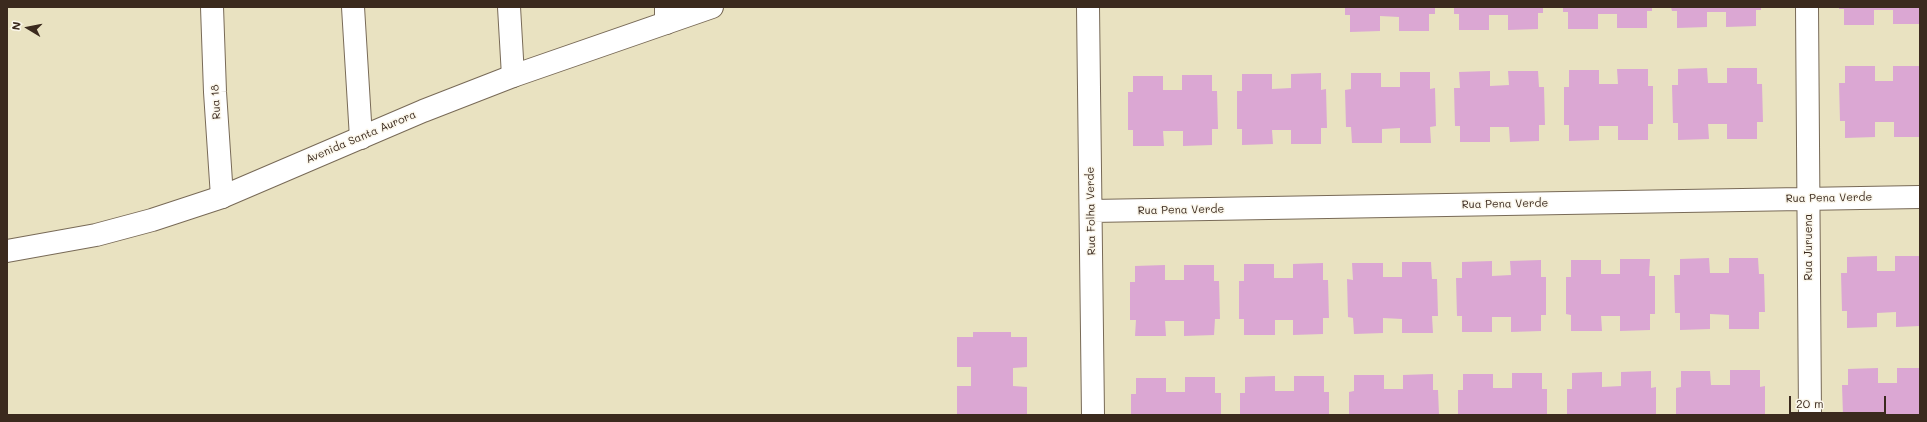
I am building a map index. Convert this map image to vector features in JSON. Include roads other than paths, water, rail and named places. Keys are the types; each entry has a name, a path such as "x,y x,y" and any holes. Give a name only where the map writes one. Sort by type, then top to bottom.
{"street":[{"name":"Rua 18","path":"212,7 215,92 222,197"},
{"path":"353,7 361,138"},
{"path":"509,7 513,76"},
{"name":"Avenida Santa Aurora","path":"7,251 96,235 152,220 222,197 361,138 666,15 712,7"},
{"name":"Rua Folha Verde","path":"1088,7 1093,415"},
{"name":"Rua Juruena","path":"1807,7 1810,415"},
{"name":"Rua Pena Verde","path":"1091,211 1920,197"}]}
